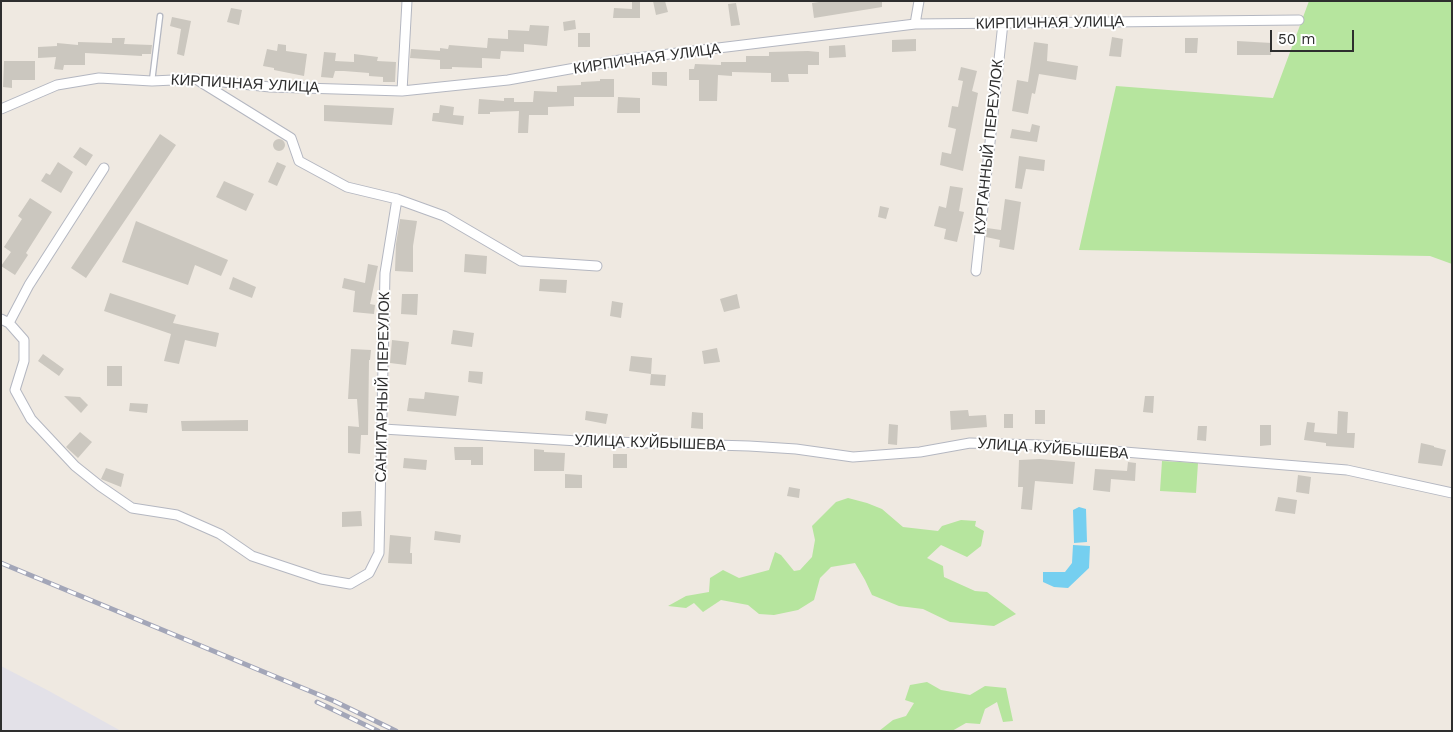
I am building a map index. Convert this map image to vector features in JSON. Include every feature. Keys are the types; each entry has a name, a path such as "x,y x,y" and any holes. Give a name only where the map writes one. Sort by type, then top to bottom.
{"street":[{"path":"402,92 407,1"},
{"path":"915,24 919,1"},
{"name":"КИРПИЧНАЯ УЛИЦА","path":"1,109 56,86 99,78 152,81 195,79 270,87 402,92 508,80 620,60 915,24 1299,20"},
{"name":"КУРГАННЫЙ ПЕРЕУЛОК","path":"976,271 1002,23"},
{"path":"195,79 291,138 298,161 347,187 397,199 444,216 522,260 597,266"},
{"path":"5,321 104,168"},
{"name":"САНИТАРНЫЙ ПЕРЕУЛОК","path":"5,321 24,340 24,361 15,390 31,419 75,466 100,486 132,508 177,515 220,534 252,556 322,579 350,584 369,574 379,554 385,273 397,199"},
{"name":"УЛИЦА КУЙБЫШЕВА","path":"383,429 578,441 749,446 796,449 853,457 920,452 970,443 1038,445 1347,470 1452,493"}],"lane":[{"path":"152,81 160,16"}],"shaded area":[{"path":"1,666 49,691 121,731 1,731"}],"green space":[{"path":"1309,1 1452,1 1452,264 1430,256 1079,250 1116,86 1273,98"},
{"path":"1162,461 1198,463 1196,493 1160,491"},
{"path":"848,498 882,509 903,527 938,531 942,526 961,520 976,521 975,526 984,531 981,546 967,557 941,545 927,558 943,566 944,577 975,591 987,592 1016,614 994,626 950,622 923,609 899,606 872,595 855,563 831,567 820,578 814,600 798,610 774,615 759,614 748,605 721,600 703,612 694,603 686,608 668,606 686,596 709,592 710,578 723,570 739,578 769,570 775,552 781,555 794,571 800,570 812,557 815,540 812,526 836,502"},
{"path":"927,682 941,690 970,695 985,686 1006,688 1013,721 1003,722 997,702 985,709 980,724 966,723 952,731 879,731 893,720 906,716 914,703 905,700 910,685"}],"water":[{"path":"1079,507 1086,509 1087,542 1074,543 1073,510"},
{"path":"1073,545 1090,546 1089,568 1068,588 1054,587 1043,582 1043,572 1065,572 1072,563"}],"building":[{"path":"632,1 640,1 640,18 613,18 614,8 632,9"},
{"path":"653,1 665,1 668,12 656,15"},
{"path":"826,1 882,1 882,7 814,18 812,3"},
{"path":"736,3 740,25 731,26 728,4"},
{"path":"231,8 242,10 239,25 227,22"},
{"path":"172,17 191,21 184,56 177,54 181,29 170,26"},
{"path":"575,20 576,29 564,31 563,22"},
{"path":"530,25 549,26 547,46 524,44 524,52 501,51 500,59 482,58 482,68 452,67 452,69 440,69 440,60 410,58 411,49 440,51 440,48 448,49 449,45 487,48 488,38 508,39 508,30 529,31"},
{"path":"578,33 590,33 590,47 578,47"},
{"path":"1112,37 1123,39 1121,57 1109,56"},
{"path":"112,38 125,38 124,44 152,45 151,54 142,54 142,56 85,53 85,65 64,65 63,70 54,69 56,57 38,58 38,47 57,46 57,43 78,45 78,42 112,43"},
{"path":"1185,38 1198,38 1197,53 1185,53"},
{"path":"916,39 916,51 892,52 892,40"},
{"path":"1237,41 1272,43 1271,55 1237,55"},
{"path":"1034,42 1048,44 1047,61 1078,66 1076,80 1039,74 1035,94 1032,93 1028,114 1012,111 1017,80 1028,82"},
{"path":"278,44 286,45 286,51 307,54 304,76 263,66 267,49 277,51"},
{"path":"845,45 846,57 829,58 829,46"},
{"path":"324,52 336,53 335,61 354,62 354,54 378,57 377,61 396,62 395,82 383,82 383,77 369,76 369,73 344,71 335,71 333,78 321,77"},
{"path":"769,52 819,52 819,65 808,65 808,74 788,74 789,82 771,82 771,73 732,72 732,76 718,75 717,101 699,101 699,80 689,80 689,69 694,69 695,64 721,65 721,62 746,62 746,56 769,56"},
{"path":"4,61 35,61 35,80 12,80 12,88 3,87"},
{"path":"961,67 977,71 972,91 978,93 963,171 940,165 942,152 951,154 956,129 948,127 952,106 958,107 963,81 958,80"},
{"path":"652,72 667,72 667,86 652,85"},
{"path":"600,79 614,79 614,97 574,97 574,106 548,107 548,115 529,115 528,133 518,133 519,111 478,114 479,99 504,101 504,98 514,98 514,102 533,102 534,91 557,92 557,86 581,85 581,82 600,81"},
{"path":"618,97 640,98 640,113 617,113"},
{"path":"324,105 394,108 392,125 324,121"},
{"path":"440,105 454,107 453,115 464,116 463,125 432,121 433,113 439,113"},
{"path":"1032,124 1040,126 1037,142 1010,138 1012,129 1030,132"},
{"path":"160,134 176,145 86,278 71,268"},
{"path":"277,139 281,139 285,145 281,151 277,151 273,147 273,143"},
{"path":"80,147 93,155 86,166 73,157"},
{"path":"1019,156 1045,160 1044,171 1026,169 1022,189 1015,188"},
{"path":"58,162 73,172 61,193 41,181 46,173 50,175"},
{"path":"277,162 286,166 277,186 268,182"},
{"path":"224,181 254,194 246,211 216,197"},
{"path":"950,186 963,188 959,211 964,212 957,242 944,239 946,229 934,226 939,206 946,208"},
{"path":"30,198 52,212 26,253 28,255 15,275 1,266 11,252 4,247 22,219 18,216"},
{"path":"1005,199 1021,202 1014,250 999,247 1000,240 986,237 987,228 1001,230"},
{"path":"880,206 889,208 886,219 878,217"},
{"path":"400,219 417,221 413,246 413,272 395,271 396,244"},
{"path":"136,221 228,260 221,276 195,265 188,285 122,262"},
{"path":"465,254 487,256 486,274 464,272"},
{"path":"368,264 378,266 370,304 375,305 374,314 353,312 355,291 342,288 344,278 365,283"},
{"path":"233,277 256,287 252,298 229,289"},
{"path":"540,279 567,280 566,293 539,291"},
{"path":"110,293 176,315 173,323 219,333 216,347 185,340 179,364 164,361 171,334 104,311"},
{"path":"402,294 418,294 417,315 401,314"},
{"path":"737,294 740,308 724,312 720,299"},
{"path":"612,301 623,303 621,318 610,316"},
{"path":"453,330 474,333 472,347 451,344"},
{"path":"392,340 409,342 406,365 390,363"},
{"path":"717,348 720,362 704,364 702,351"},
{"path":"351,349 371,350 369,360 368,435 361,435 360,454 348,453 348,426 359,427 357,399 348,399"},
{"path":"43,354 64,369 59,376 38,361"},
{"path":"631,356 652,358 651,374 629,371"},
{"path":"107,366 122,366 122,386 107,386"},
{"path":"469,371 483,372 482,384 468,382"},
{"path":"651,374 666,375 665,386 650,385"},
{"path":"425,392 459,396 456,416 407,411 409,398 424,399"},
{"path":"64,396 80,397 88,405 81,413"},
{"path":"1145,396 1154,396 1153,413 1143,412"},
{"path":"130,403 148,404 147,413 129,411"},
{"path":"968,410 969,416 986,415 987,427 951,430 950,411"},
{"path":"1035,410 1045,410 1045,424 1035,424"},
{"path":"586,411 608,414 606,424 585,420"},
{"path":"1338,411 1348,412 1347,433 1355,433 1354,448 1326,446 1326,443 1304,440 1307,422 1315,423 1314,432 1337,434"},
{"path":"692,412 703,413 703,429 691,428"},
{"path":"1004,414 1013,414 1013,428 1004,428"},
{"path":"248,420 248,431 182,431 181,421"},
{"path":"889,424 898,425 897,445 888,444"},
{"path":"1260,425 1271,425 1271,445 1260,446"},
{"path":"1198,426 1207,426 1206,441 1197,440"},
{"path":"80,432 92,442 78,458 66,447"},
{"path":"1421,443 1446,450 1442,466 1418,463"},
{"path":"454,447 483,447 483,465 471,465 471,460 455,460"},
{"path":"534,449 544,450 544,452 565,453 564,471 534,471"},
{"path":"613,454 627,454 627,468 613,468"},
{"path":"404,458 427,460 426,470 403,468"},
{"path":"1040,459 1075,462 1073,484 1035,481 1032,510 1021,509 1023,487 1018,487 1019,460"},
{"path":"1128,462 1136,463 1135,481 1111,479 1110,492 1093,490 1095,469 1127,471"},
{"path":"106,468 124,474 121,487 101,479"},
{"path":"565,474 582,475 582,488 565,488"},
{"path":"1298,475 1311,477 1309,494 1296,492"},
{"path":"789,487 800,489 799,498 787,496"},
{"path":"1278,497 1297,500 1295,514 1275,511"},
{"path":"361,511 362,526 342,527 342,512"},
{"path":"435,531 461,535 460,543 434,540"},
{"path":"390,535 411,537 410,553 412,553 412,564 388,563"}],"railway":[{"path":"1,563 334,701 396,731"},
{"path":"317,702 378,731"}]}
